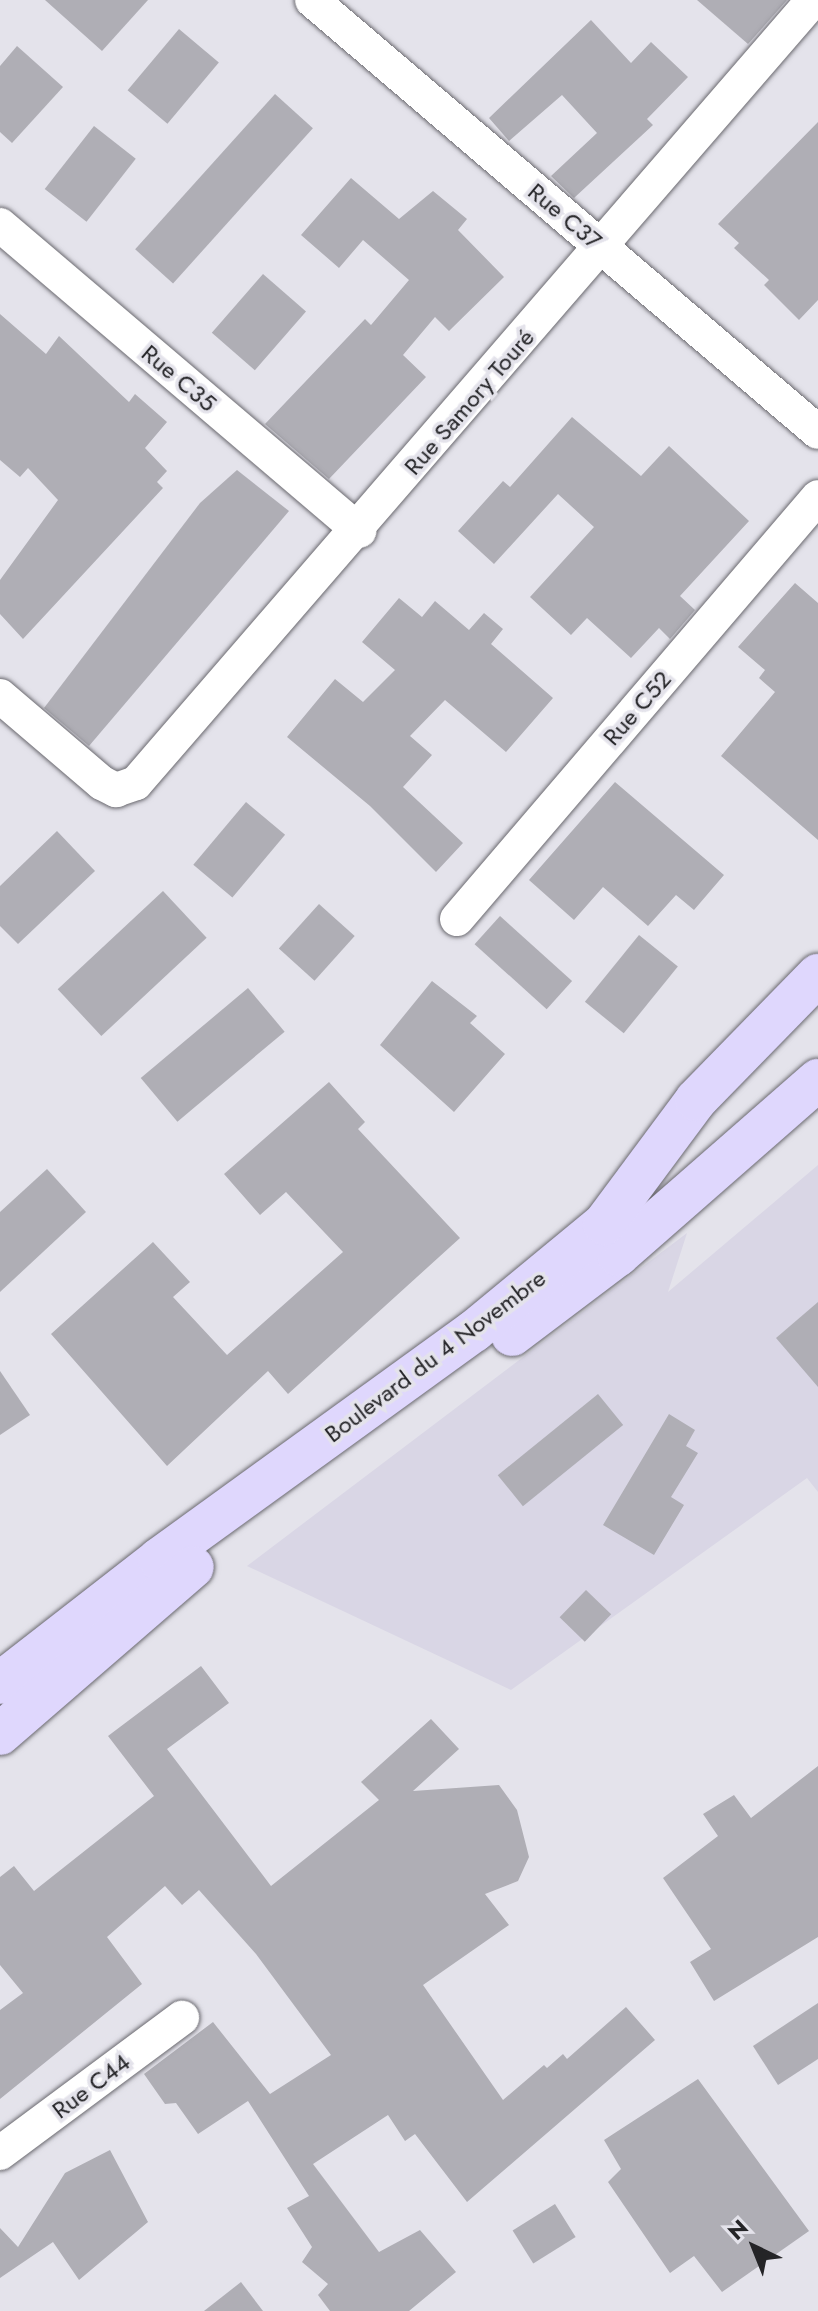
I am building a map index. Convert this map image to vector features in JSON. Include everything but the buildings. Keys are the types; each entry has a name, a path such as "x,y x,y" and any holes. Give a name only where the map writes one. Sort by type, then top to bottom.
{"main road":[{"name":"Boulevard du 4 Novembre","path":"0,1683 159,1559 474,1331 604,1224 696,1100 818,975"},
{"name":"Boulevard du 4 Novembre","path":"0,1734 180,1577 618,1255 818,1080"}],"street":[{"name":"Rue C37","path":"312,0 818,432"},
{"name":"Rue Samory Touré","path":"0,696 116,790 136,783 359,531 813,0"},
{"name":"Rue C35","path":"0,225 359,531"},
{"name":"Rue C52","path":"457,919 818,497"},
{"name":"Rue C44","path":"0,2153 182,2018"}],"shaded area":[{"path":"818,1165 818,1492 807,1478 511,1690 247,1566 687,1233 668,1292"}]}
